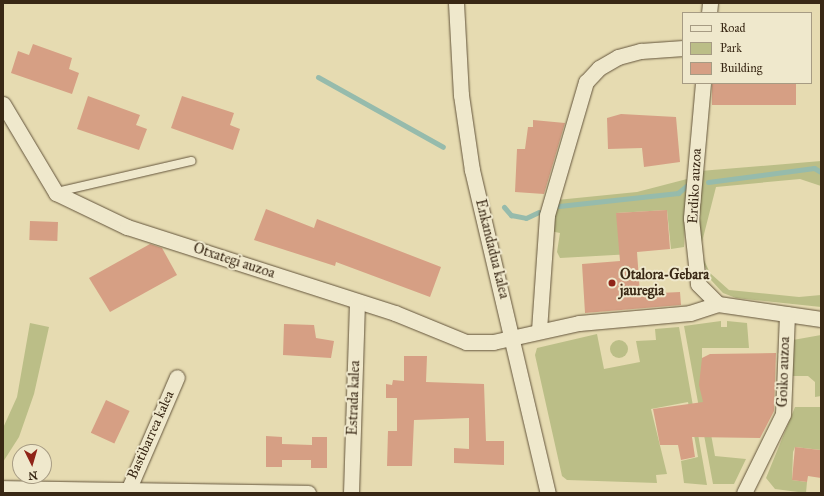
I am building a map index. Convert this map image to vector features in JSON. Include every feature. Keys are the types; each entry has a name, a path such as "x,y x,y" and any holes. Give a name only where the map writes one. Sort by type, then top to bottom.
{"street":[{"name":"Enkandadua kalea","path":"456,3 461,95 472,170 514,336 548,493"},
{"path":"539,330 547,215 586,82 599,68 618,57 641,51 682,48"},
{"name":"Erdiko auzoa","path":"703,84 691,218 698,284 718,304"},
{"path":"3,104 56,193"},
{"name":"Otxategi auzoa","path":"56,193 127,227 357,303 395,312 466,342 493,342 514,336"},
{"name":"Estrada kalea","path":"351,493 357,303"},
{"path":"514,336 539,330 690,313 718,304 821,319"},
{"name":"Goiko auzoa","path":"744,493 783,414 786,314"},
{"name":"Bastibarrea kalea","path":"127,490 177,377"},
{"path":"3,488 308,493"}],"lane":[{"path":"56,193 191,161"}],"green space":[{"path":"821,161 821,186 800,179 716,187 702,242 703,258 710,273 729,290 799,297 821,295 821,307 736,298 723,293 711,280 698,251 700,171"},
{"path":"687,179 684,247 671,249 667,210 616,213 632,254 560,258 557,252 560,233 550,231 557,200 637,192"},
{"path":"721,321 721,327 727,327 727,321 747,323 749,348 702,348 702,385 715,456 746,459 734,484 713,484 684,326"},
{"path":"30,323 49,327 34,394 19,437 15,444 12,444 12,448 3,462 3,428 17,397"},
{"path":"679,327 707,485 684,483 681,461 698,457 688,402 651,409 667,474 656,475 657,483 567,480 562,476 535,355 537,348 597,334 604,369 640,362 636,341 656,340 655,329"},
{"path":"821,335 821,396 815,397 815,382 808,376 789,376 793,340"},
{"path":"619,340 626,342 628,349 626,356 619,358 612,356 610,349 612,342"},
{"path":"795,407 821,407 821,450 795,447 793,452 792,480 807,482 806,493 775,489 766,478"}],"building":[{"path":"33,44 72,58 69,69 79,73 72,94 11,73 18,51 29,55"},
{"path":"712,84 796,84 796,105 712,105"},
{"path":"88,96 140,115 136,125 147,129 139,150 77,129"},
{"path":"182,96 234,113 230,125 240,129 233,150 171,128"},
{"path":"621,114 676,117 680,162 644,167 642,148 608,149 607,118"},
{"path":"533,120 565,123 544,194 515,192 517,149 525,149 528,127 533,127"},
{"path":"266,209 314,228 317,219 441,267 430,297 336,262 335,266 254,240"},
{"path":"667,210 670,249 637,252 640,294 680,292 681,305 585,313 582,264 620,261 616,213"},
{"path":"30,221 58,222 57,241 29,240"},
{"path":"150,244 162,248 177,275 110,312 89,278"},
{"path":"284,324 314,325 316,338 334,341 331,358 283,355"},
{"path":"776,353 774,411 760,438 692,437 695,457 681,460 678,445 660,445 653,409 703,402 699,385 702,358 710,354"},
{"path":"404,356 427,356 426,382 484,384 486,441 504,441 504,465 454,463 454,448 469,449 469,418 414,420 412,466 387,466 388,431 397,431 397,398 386,398 386,384 392,385 393,380 404,381"},
{"path":"106,400 130,411 114,444 91,433"},
{"path":"266,436 282,437 282,444 312,445 312,437 327,437 327,468 311,468 311,460 282,460 282,467 266,467"},
{"path":"795,447 820,450 821,478 808,476 807,482 792,480"}],"waterway":[{"path":"318,77 443,147"},
{"path":"708,182 814,168 821,172"},
{"path":"559,206 678,193 686,186"},
{"path":"504,207 511,215 526,218 539,212"}],"place":[{"name":"Otalora-Gebara jauregia","path":"612,283"}]}
